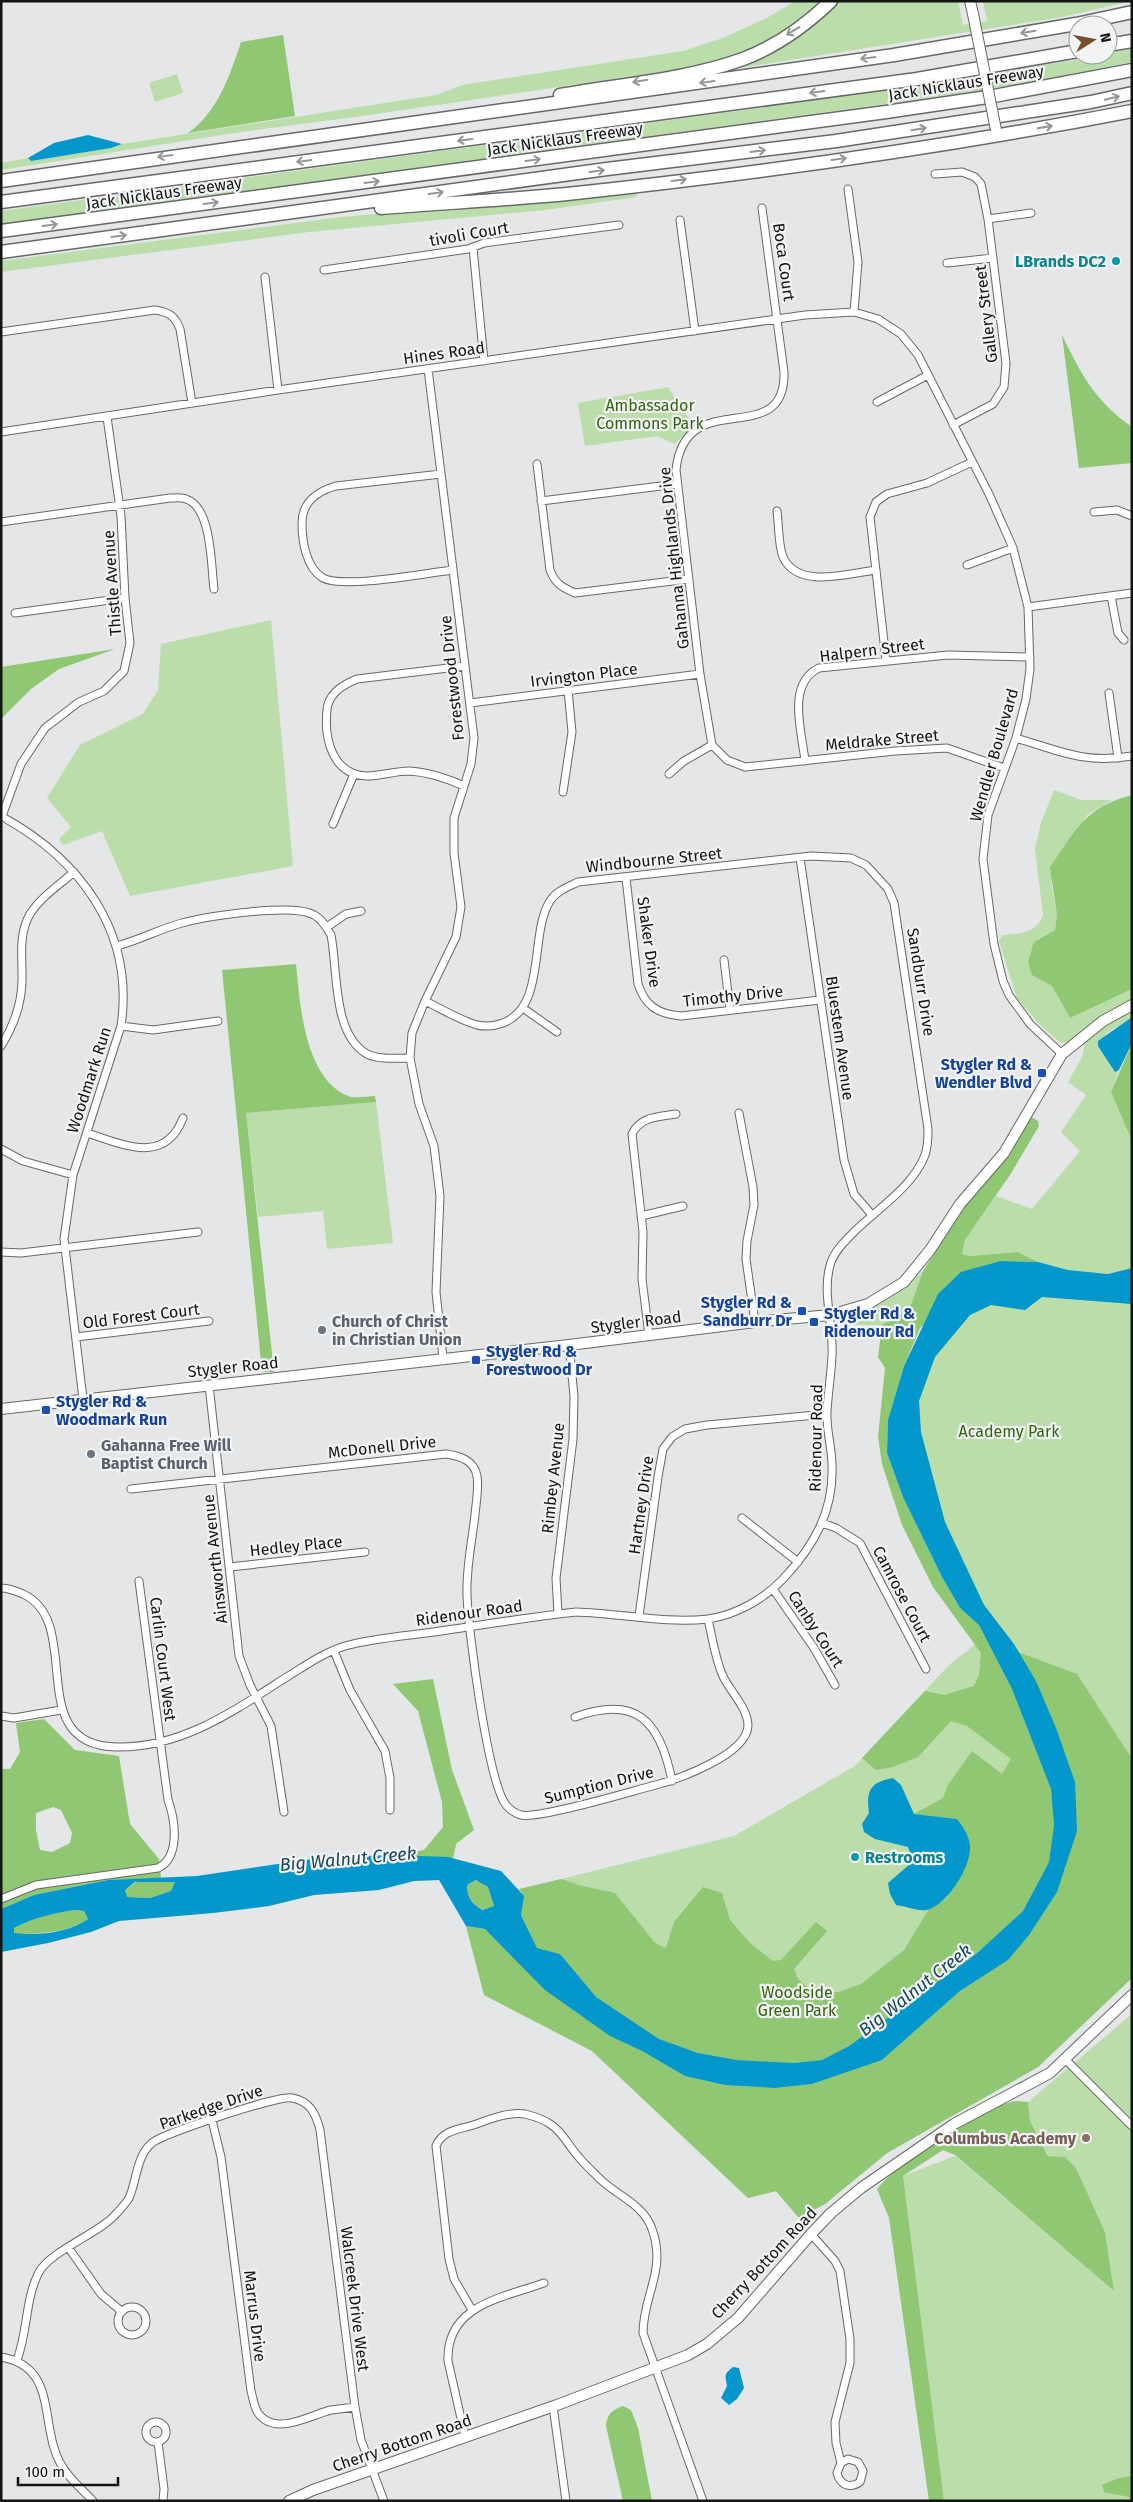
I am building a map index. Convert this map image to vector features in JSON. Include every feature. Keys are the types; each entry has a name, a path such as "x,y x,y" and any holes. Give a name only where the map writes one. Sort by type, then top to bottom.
{"highway":[{"path":"1,181 485,108 719,67 745,58 780,40 809,22 831,1"},
{"path":"199,151 612,96 884,56 1076,24 1132,12"},
{"path":"1118,43 1132,41"},
{"name":"Jack Nicklaus Freeway","path":"1,202 917,79 1068,53"},
{"name":"Jack Nicklaus Freeway","path":"1,231 886,112 994,96 1132,70"},
{"path":"1,252 607,169 836,141 1091,102 1132,93"},
{"path":"284,214 568,194 791,166 1132,111"}],"main road":[{"path":"971,1 997,133"},
{"name":"Stygler Road","path":"1,1409 830,1315 853,1310 880,1298 904,1282 915,1270 960,1204 1004,1153 1062,1054 1102,1021 1132,1005"},
{"name":"Cherry Bottom Road","path":"288,2501 372,2469 553,2406 695,2352 738,2318 831,2213 877,2177 954,2124 983,2106 1020,2090 1050,2073 1132,1995"}],"street":[{"name":"Gallery Street","path":"935,174 962,172 975,177 982,184 985,194 1006,363 1004,387 993,404 953,425"},
{"path":"848,189 858,262 854,312"},
{"name":"Boca Court","path":"762,208 778,319"},
{"path":"988,219 1031,213"},
{"path":"680,220 695,331"},
{"name":"tivoli Court","path":"324,270 472,248 484,243 619,225"},
{"name":"tivoli Court","path":"472,248 484,361"},
{"path":"947,263 993,258"},
{"path":"266,277 278,390"},
{"path":"1,332 154,310 166,311 176,318 180,329 192,403"},
{"name":"Hines Road","path":"1,432 278,390 834,312 854,312 878,319 890,325"},
{"name":"Gahanna Highlands Drive","path":"712,745 700,674 677,484 678,456 681,445 695,430 714,421 758,414 767,409 781,394 784,372 777,332 778,319"},
{"name":"Wendler Boulevard","path":"890,325 901,334 918,355 972,462 1013,548 1028,608 1030,657 1026,699 1016,738 988,815 983,859 994,944 1009,995 1030,1024 1062,1054"},
{"name":"Forestwood Drive","path":"428,369 474,738 471,764 454,818 454,853 461,907 456,937 425,1000 412,1033 410,1058 419,1104 434,1146 440,1196 436,1292 443,1358"},
{"path":"877,402 928,375"},
{"name":"Thistle Avenue","path":"1,816 21,764 45,728 79,702 104,692 124,671 130,643 125,598 120,505 107,417"},
{"path":"886,660 870,517 876,502 893,491 933,480 972,462"},
{"path":"537,464 550,570 554,581 561,587 575,592 689,579"},
{"path":"441,474 336,486 323,490 312,498 305,509 302,522 304,540 307,558 313,570 324,578 344,582 453,570"},
{"path":"541,501 677,484"},
{"path":"1,522 170,498 186,499 200,508 206,523 214,589"},
{"path":"1094,512 1117,510 1132,516"},
{"path":"777,511 784,558 796,572 806,576 817,576 876,570"},
{"path":"967,565 1013,548"},
{"path":"1028,608 1132,593"},
{"path":"1111,596 1118,633 1124,640"},
{"path":"15,613 125,598"},
{"name":"Halpern Street","path":"805,761 798,697 804,680 819,668 948,654 1030,657"},
{"path":"464,786 442,776 408,771 368,776 354,774 337,762 330,750 327,733 327,705 335,692 345,684 357,679 465,666"},
{"name":"Irvington Place","path":"470,703 700,674"},
{"path":"563,792 572,732 568,690"},
{"path":"1109,693 1118,758"},
{"path":"1016,738 1084,758 1132,756"},
{"path":"669,774 684,761 712,745"},
{"name":"Meldrake Street","path":"712,745 726,760 745,767 947,748 1004,768"},
{"path":"334,824 354,774"},
{"name":"Woodmark Run","path":"1,816 34,835 74,872 102,910 117,946 124,1007 121,1026 73,1175 69,1193 65,1248 84,1399"},
{"name":"Windbourne Street","path":"425,1000 479,1026 495,1026 511,1020 522,1008 532,984 544,916 550,901 562,890 578,882 800,858 851,858 866,866"},
{"name":"Bluestem Avenue","path":"800,858 844,1160 854,1194 872,1214"},
{"name":"Sandburr Drive","path":"830,1315 828,1276 832,1260 840,1246 910,1179 925,1156 928,1129 894,903 888,889 866,866"},
{"path":"1,1046 19,1011 22,974 22,934 30,915 42,900 74,872"},
{"name":"Shaker Drive","path":"626,878 638,984 642,997 651,1008"},
{"path":"117,946 181,923 281,910 302,910 316,915 326,927 334,946 344,1027 350,1038 368,1054 386,1058 410,1058"},
{"path":"326,927 346,914 361,911"},
{"path":"724,960 730,1010"},
{"name":"Timothy Drive","path":"651,1008 665,1015 681,1016 820,1000"},
{"path":"522,1008 557,1032"},
{"path":"121,1026 153,1030 218,1021"},
{"path":"649,1336 642,1279 641,1216 632,1134 637,1125 645,1119 676,1114"},
{"path":"739,1114 753,1187 754,1205 747,1241 746,1258 755,1322"},
{"path":"88,1133 124,1146 146,1149 166,1143 178,1132 183,1118"},
{"path":"1,1149 23,1161 73,1175"},
{"path":"641,1216 683,1206"},
{"path":"1,1252 21,1254 198,1232"},
{"name":"Ridenour Road","path":"1,1588 29,1597 46,1614 51,1628 61,1710 73,1731 93,1744 117,1747 187,1735 214,1723 301,1668 334,1650 378,1640 558,1614 612,1613 675,1620 708,1619 735,1611 756,1601 773,1589 812,1544 822,1523 830,1494 832,1465 827,1414 833,1354 830,1315"},
{"name":"Old Forest Court","path":"76,1337 209,1321"},
{"name":"Rimbey Avenue","path":"558,1614 556,1578 573,1439 574,1396 569,1345"},
{"name":"Ainsworth Avenue","path":"209,1385 239,1656 250,1685 271,1726 284,1812"},
{"name":"Hartney Drive","path":"639,1616 663,1449 672,1437 685,1429 707,1425 827,1414"},
{"name":"McDonell Drive","path":"220,1480 446,1454 459,1455 470,1462 477,1475 467,1594 470,1626"},
{"path":"131,1489 220,1480"},
{"path":"742,1518 798,1562"},
{"name":"Camrose Court","path":"822,1523 836,1528 860,1543 926,1668"},
{"name":"Hedley Place","path":"230,1567 365,1552"},
{"name":"Carlin Court West","path":"1,1899 36,1884 158,1868 164,1865 168,1859 175,1835 175,1824 168,1800 139,1581"},
{"name":"Canby Court","path":"773,1589 795,1619 835,1685"},
{"name":"Sumption Drive","path":"470,1626 492,1770 506,1805 514,1811 529,1816 672,1781 702,1768 740,1744 748,1728 742,1708 722,1674 708,1619"},
{"path":"334,1650 357,1704 385,1751 390,1778 390,1810"},
{"path":"574,1717 598,1708 621,1708 634,1712 645,1720 662,1746 672,1781"},
{"path":"1,1716 14,1718 61,1710"},
{"path":"1065,2059 1132,2126"},
{"name":"Parkedge Drive","path":"17,2360 24,2342 29,2298 40,2270 68,2247 111,2219 129,2198 145,2150 152,2142 174,2132 273,2100 291,2097 305,2102 317,2115 320,2130"},
{"path":"472,2310 454,2279 449,2259 436,2151 438,2140 444,2134 494,2118 524,2114 550,2124 603,2182 643,2213 652,2228 657,2266 654,2287 643,2321 644,2333 703,2501"},
{"name":"Marrus Drive","path":"212,2120 221,2157 251,2391 258,2412 266,2420 276,2424 294,2422 331,2410 355,2407"},
{"name":"Walcreek Drive West","path":"320,2130 355,2407 361,2440 384,2501"},
{"path":"811,2234 835,2261 840,2271 848,2326 850,2360 835,2422 836,2443 841,2463"},
{"path":"68,2247 101,2294 121,2311"},
{"path":"465,2436 450,2372 448,2350 454,2329 472,2310 544,2283"},
{"path":"129,2306 142,2310 146,2318 143,2330 131,2335 122,2332 118,2322 121,2311 129,2306"},
{"path":"1,2357 17,2360 31,2370 40,2382 49,2432 62,2466 93,2501"},
{"path":"553,2406 566,2501"},
{"path":"158,2442 164,2489 163,2501"}],"green space":[{"path":"795,1 827,1 799,24 745,54 701,66 234,133 1,170 1,163 28,158 31,161 111,148 122,144 436,95 462,85 683,51 723,38 767,18"},
{"path":"838,1 958,1 963,25 987,21 983,1 1132,1 1062,17 728,70 728,67 825,13"},
{"path":"283,35 295,116 188,133 207,115 222,92 241,42"},
{"path":"1132,49 1132,62 1118,65 1118,51"},
{"path":"1068,61 1068,65 1117,65 1015,85 871,106 1,224 1,211 854,95"},
{"path":"177,74 183,93 155,102 149,83"},
{"path":"635,190 637,197 545,210 309,232 1,272 1,261 342,217"},
{"path":"1062,335 1090,386 1108,407 1132,427 1132,463 1079,468"},
{"name":"Ambassador Commons Park","path":"668,387 693,425 675,444 657,436 585,446 578,403"},
{"path":"271,620 293,866 130,896 102,831 63,845 59,839 71,827 47,798 80,745 143,714 158,690 161,644"},
{"path":"115,649 59,669 31,689 1,719 1,667"},
{"path":"1054,790 1081,800 1112,800 1087,815 1051,882 1057,915 1055,930 1034,942 1032,975 1052,986 1070,1018 1132,989 1132,1001 1070,1042 1061,1043 1040,1025 1017,998 999,941 1003,935 1022,933 1032,929 1043,915 1035,849 1041,823"},
{"path":"1132,795 1132,989 1070,1018 1052,986 1032,975 1028,962 1034,942 1055,930 1057,915 1050,867 1075,831 1092,813 1116,800"},
{"path":"296,964 307,1038 313,1057 322,1073 333,1087 348,1096 375,1096 376,1102 246,1113 274,1372 262,1372 222,970"},
{"path":"1132,1009 1132,1017 1107,1033 1098,1046 1104,1052 1113,1070 1119,1070 1111,1092 1132,1141 1132,1268 1108,1274 1068,1270 1038,1262 1018,1252 970,1256 962,1254 965,1240 996,1196 1032,1209 1080,1151 1061,1132 1086,1095 1068,1082 1082,1057 1086,1039"},
{"path":"1132,1043 1132,1141 1111,1092"},
{"path":"376,1102 393,1243 327,1249 323,1211 258,1217 246,1113"},
{"path":"1030,1116 1038,1121 1039,1126 1010,1175 965,1240 962,1254 970,1256 1018,1252 1038,1262 1001,1261 920,1328 904,1366 888,1420 887,1453 903,1497 942,1577 960,1608 979,1625 1012,1689 1051,1789 1054,1825 1049,1862 1023,1911 976,1954 849,2046 822,2060 794,2063 737,2060 698,2053 659,2039 595,1997 560,1954 537,1948 521,1914 524,1896 519,1889 561,1879 582,1886 615,1893 655,1943 666,1948 674,1922 703,1887 722,1893 730,1920 750,1943 773,1961 781,1960 816,1922 827,1931 794,1969 798,1979 813,1992 839,1992 861,1984 904,1950 929,1909 947,1898 957,1819 914,1814 943,1798 948,1785 972,1751 1002,1774 1011,1759 967,1726 951,1721 918,1757 893,1767 876,1770 862,1758 925,1691 944,1695 974,1686 979,1675 981,1653 933,1587 902,1525 882,1464 878,1437 885,1368 878,1357 882,1325 909,1310 923,1271 964,1208 1012,1151"},
{"path":"923,1271 909,1310 882,1325 840,1325 844,1318 887,1300"},
{"name":"Woodside Green Park","path":"1132,1280 1132,1978 1038,2067 887,2153 825,2204 799,2218 776,2191 748,2198 592,2051 484,1995 501,1894 734,1836 855,1766 949,1665 982,1639 900,1498 926,1306"},
{"path":"1018,1652 1077,1674 1132,1759 1132,1978 1038,2067 887,2153 825,2204 799,2218 776,2191 748,2198 592,2051 484,1995 466,1926 485,1929 610,2036 642,2051 685,2076 725,2085 775,2088 812,2084 882,2060 960,1991 1008,1960 1066,1867 1036,1681"},
{"path":"433,1679 452,1770 474,1830 456,1844 453,1859 394,1855 424,1850 443,1827 442,1802 418,1711 393,1684"},
{"path":"44,1719 75,1750 119,1756 130,1824 159,1859 161,1878 108,1880 34,1895 1,1909 1,1769 10,1769 20,1752 16,1723","holes":["53,1807 61,1810 72,1833 70,1843 52,1852 40,1850 36,1830 36,1813"]},
{"path":"477,1880 488,1887 494,1906 484,1910 471,1900 467,1885"},
{"path":"136,1882 175,1882 171,1891 150,1898 127,1897 125,1890"},
{"path":"75,1910 84,1911 88,1919 62,1930 14,1934 14,1928 28,1921 51,1914"},
{"path":"1132,2014 1132,2476 1119,2478 1104,2492 1128,2497 1132,2501 944,2501 903,2176 955,2156 1114,2291 1105,2232 1076,2168 1065,2157 1049,2156 1030,2121 1028,2102"},
{"path":"1017,2101 1028,2102 1030,2121 1048,2156 1065,2157 1076,2168 1105,2232 1114,2291 955,2155 943,2150 903,2176 944,2501 929,2501 889,2218 877,2189 904,2164 942,2136 983,2113 1001,2105"},
{"path":"623,2406 631,2410 638,2428 652,2501 623,2501 606,2426 611,2413"},
{"path":"1132,2476 1132,2501 1128,2497 1104,2492 1102,2485 1119,2478"}],"water":[{"path":"88,135 122,144 111,148 31,161 28,158 54,143"},
{"path":"1132,1017 1132,1043 1119,1070 1115,1072 1098,1046 1098,1041"},
{"name":"Big Walnut Creek","path":"1001,1261 1038,1262 1068,1270 1108,1274 1132,1268 1132,1304 1042,1297 1025,1310 991,1305 970,1315 935,1357 919,1401 921,1432 945,1522 984,1605 1014,1644 1036,1681 1056,1728 1075,1782 1077,1831 1057,1892 1029,1935 1008,1960 960,1991 882,2060 812,2084 775,2088 725,2085 685,2076 642,2051 610,2036 545,1990 485,1929 466,1926 439,1880 414,1881 379,1890 314,1895 269,1906 119,1921 91,1932 1,1952 1,1909 34,1895 108,1880 197,1876 325,1857 394,1855 448,1857 501,1871 524,1896 521,1915 537,1948 560,1954 596,1997 659,2039 698,2053 737,2060 794,2063 822,2060 849,2046 976,1954 1023,1911 1049,1862 1054,1825 1051,1789 1012,1689 979,1625 960,1608 942,1577 903,1497 887,1453 888,1420 904,1366 938,1294 961,1272","holes":["476,1880 488,1887 494,1906 483,1910 476,1905 469,1897 467,1885","135,1882 175,1882 171,1891 150,1898 127,1897 125,1890","67,1911 84,1911 88,1919 71,1928 52,1932 14,1933 14,1928 28,1921"]},
{"path":"893,1778 901,1785 914,1814 957,1819 968,1838 969,1854 963,1873 944,1899 930,1909 918,1910 896,1905 890,1894 888,1883 910,1864 911,1855 908,1847 875,1839 864,1832 862,1824 869,1813 868,1799 871,1789 879,1782"},
{"path":"733,2367 739,2368 744,2388 737,2399 729,2405 721,2398 727,2386 726,2375"}],"place":[{"name":"LBrands DC2","path":"1116,261"},
{"name":"Stygler Rd & Wendler Blvd","path":"1042,1073"},
{"name":"Stygler Rd & Sandburr Dr","path":"802,1311"},
{"name":"Stygler Rd & Ridenour Rd","path":"814,1322"},
{"name":"Church of Christ in Christian Union","path":"322,1330"},
{"name":"Stygler Rd & Forestwood Dr","path":"476,1360"},
{"name":"Stygler Rd & Woodmark Run","path":"46,1410"},
{"name":"Gahanna Free Will Baptist Church","path":"91,1454"},
{"name":"Restrooms","path":"855,1857"},
{"name":"Columbus Academy","path":"1086,2138"}],"park label":[{"name":"Academy Park","path":"1009,1431"}]}
